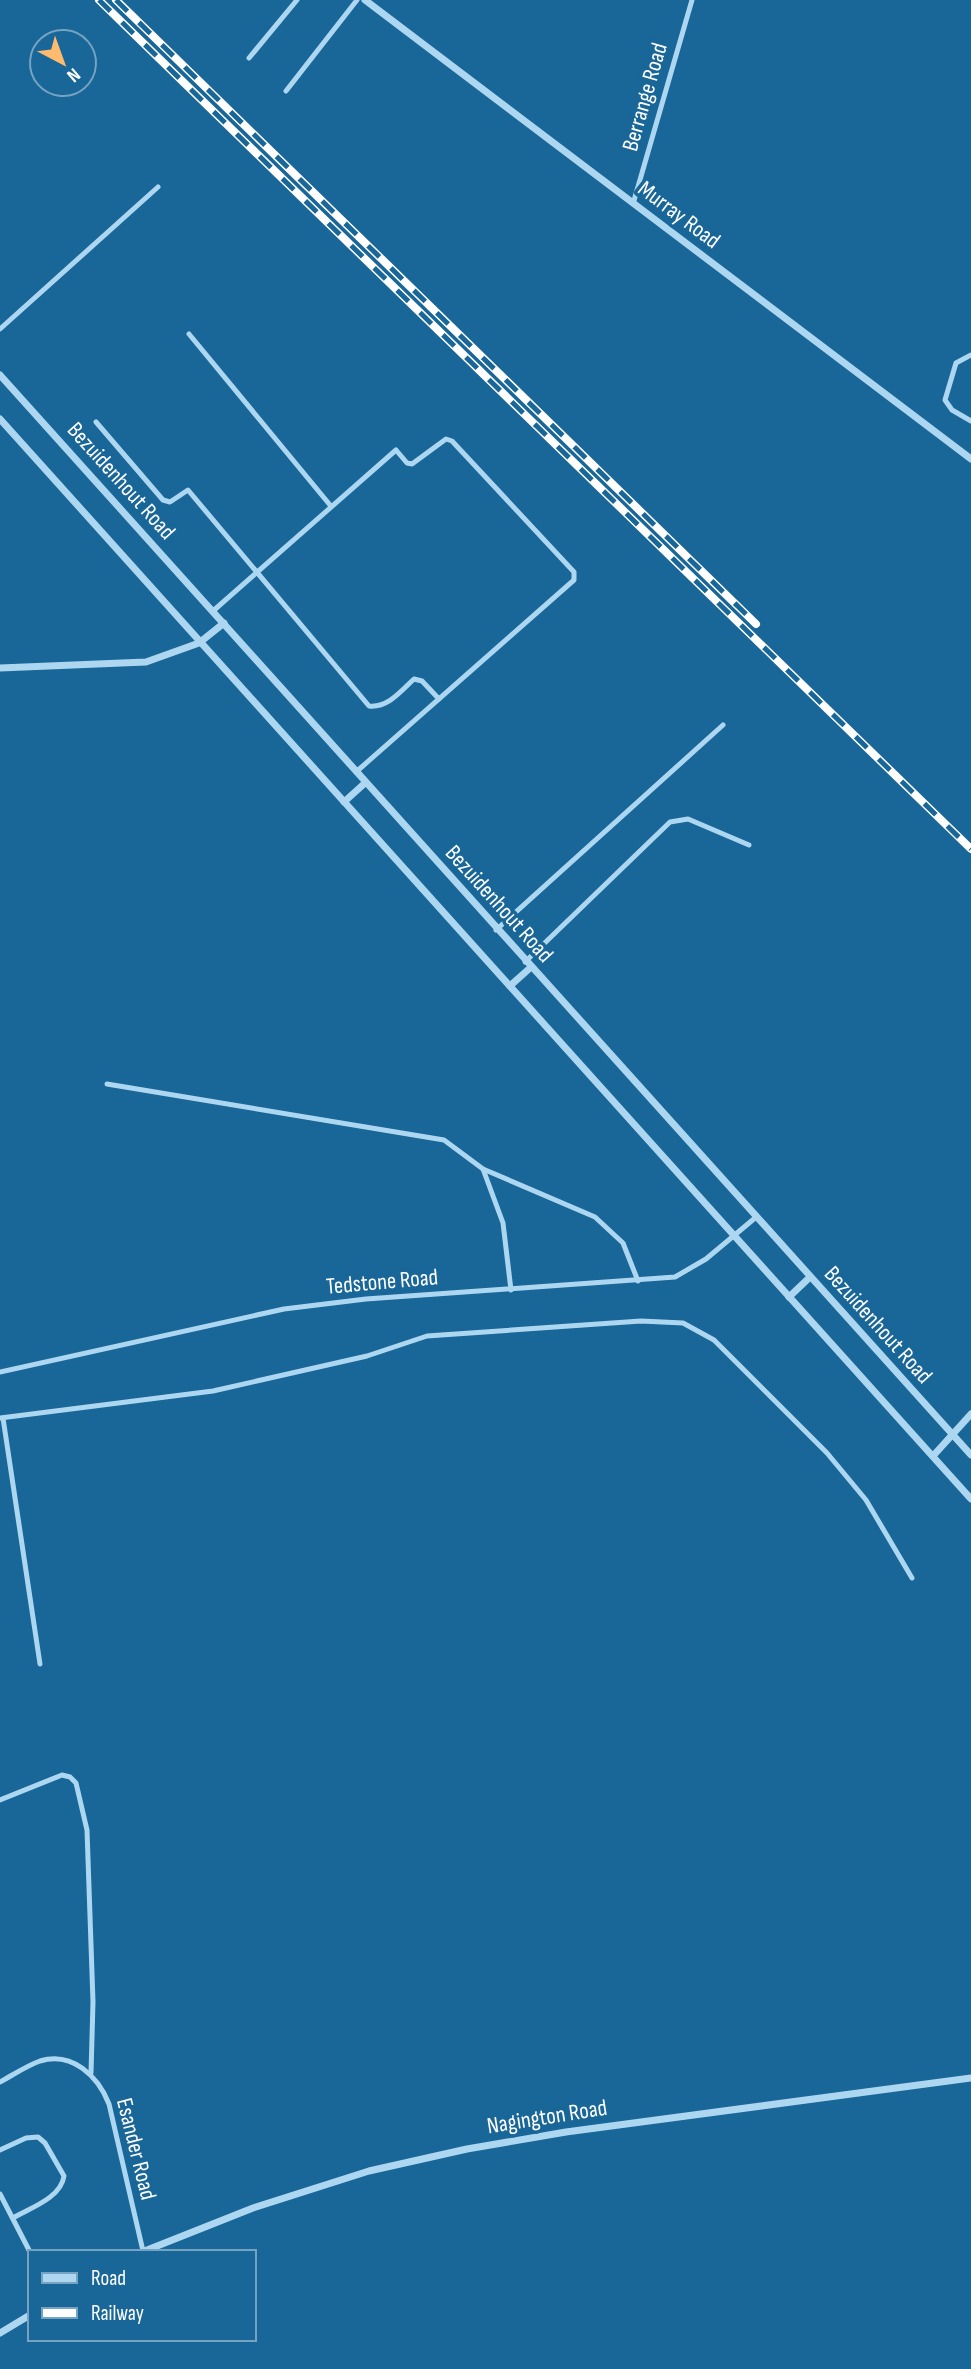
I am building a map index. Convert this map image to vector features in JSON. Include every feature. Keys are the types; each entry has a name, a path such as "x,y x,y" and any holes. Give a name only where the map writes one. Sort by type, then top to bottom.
{"street":[{"name":"Murray Road","path":"365,0 971,460"},
{"name":"Bezuidenhout Road","path":"0,375 527,965 971,1455"},
{"name":"Bezuidenhout Road","path":"0,419 971,1499"},
{"path":"0,668 146,662 199,643 224,624"},
{"path":"344,802 365,783"},
{"path":"510,986 527,965"},
{"path":"789,1297 809,1278"},
{"path":"933,1456 971,1414"},
{"name":"Nagington Road","path":"146,2250 253,2208 369,2171 467,2150 566,2132 971,2078"},
{"path":"0,2333 28,2316"}],"lane":[{"path":"249,58 297,0"},
{"path":"286,91 357,0"},
{"name":"Berrange Road","path":"633,204 692,0"},
{"path":"0,329 158,187"},
{"path":"189,334 330,505"},
{"path":"971,355 956,363 945,400 953,410 971,421"},
{"path":"96,422 163,500 170,502 188,490 369,706 380,707 414,679 422,681 439,699"},
{"path":"213,611 330,505 396,450 407,463 412,464 446,439 452,441 574,572 573,580 356,772"},
{"path":"496,930 723,725"},
{"path":"527,965 670,822 688,819 750,845"},
{"path":"107,1084 444,1140 483,1169 595,1217 623,1243 638,1281"},
{"path":"483,1169 503,1223 511,1290"},
{"name":"Tedstone Road","path":"0,1372 285,1309 366,1299 676,1277 706,1259 755,1218"},
{"path":"40,1664 1,1418 213,1391 367,1356 427,1336 641,1321 682,1323 714,1340 827,1453 866,1500 912,1578"},
{"path":"0,1800 62,1775 70,1777 76,1783 87,1830 93,2002 91,2073 75,2064 58,2060 40,2061 0,2082"},
{"name":"Esander Road","path":"91,2073 102,2087 108,2104 143,2250"},
{"path":"0,2150 26,2138 38,2137 45,2143 64,2176 63,2186 56,2193 13,2218"},
{"path":"0,2194 29,2250"}],"railway":[{"path":"99,0 971,849"},
{"path":"116,0 756,624"}]}
